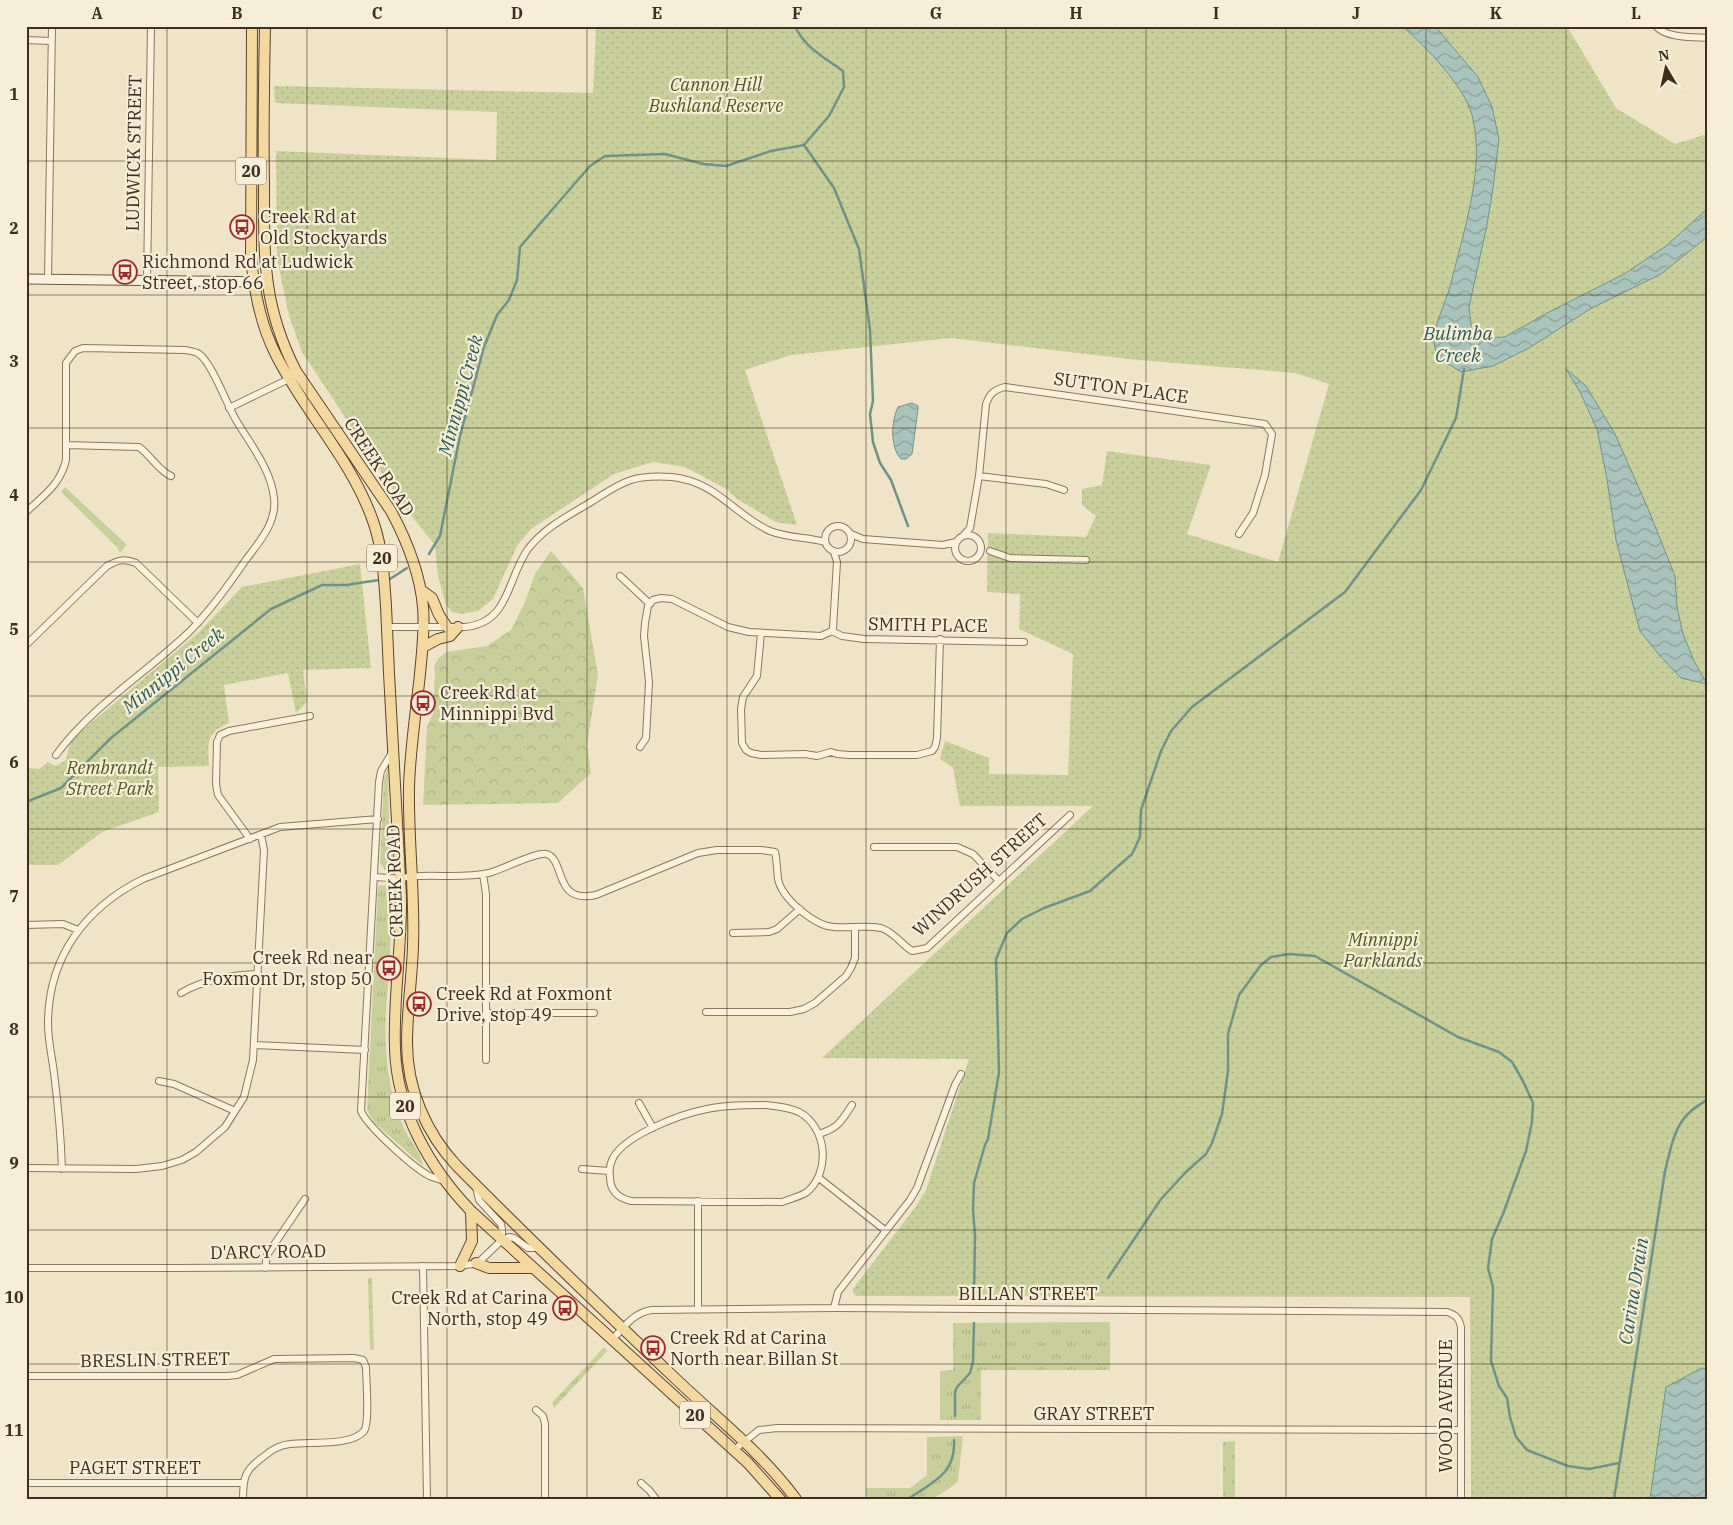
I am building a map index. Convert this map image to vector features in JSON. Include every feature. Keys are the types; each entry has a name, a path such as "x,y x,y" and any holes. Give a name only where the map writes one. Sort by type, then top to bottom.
{"main road":[{"name":"CREEK ROAD","path":"252,26 251,244 253,283 260,316 269,340 289,379 362,493 377,534 382,557 400,878 401,924 394,1027 396,1063 404,1102 414,1130 432,1163 471,1211 734,1450 765,1480 780,1499"},
{"name":"CREEK ROAD","path":"265,26 263,125 264,244 266,282 278,332 296,371 386,502 409,548 421,590 424,627 423,647 410,779 413,954 407,1044 410,1077 418,1103 429,1129 449,1158 622,1328 762,1458 796,1499"},
{"path":"26,279 266,282"},
{"path":"370,514 379,511 386,502"},
{"path":"421,590 432,598 439,616 447,627"},
{"path":"423,647 438,639 450,636 458,627"},
{"path":"460,1266 472,1240 471,1211"},
{"path":"476,1263 489,1268 532,1268"}],"street":[{"path":"48,279 52,26"},
{"name":"LUDWICK STREET","path":"147,281 151,26"},
{"path":"1656,26 1659,30 1676,36 1707,38"},
{"path":"26,40 51,41"},
{"path":"26,512 56,484 63,472 66,460 66,363 74,351 83,348 185,350 201,355 208,364 229,408 264,466 272,485 274,499 272,518 265,535 223,593 198,623 70,735 56,755"},
{"path":"229,408 289,379"},
{"name":"SUTTON PLACE","path":"970,528 986,404 990,394 996,389 1005,387 1266,424 1272,434 1265,474 1253,513 1239,534"},
{"path":"66,444 139,447 164,472 171,476"},
{"path":"387,627 458,627 480,623 495,614 504,602 527,552 536,539 549,528 612,489 632,480 652,476 690,480 718,494 735,508 771,531 825,542"},
{"path":"978,476 1046,484 1064,490"},
{"path":"812,538 826,533 833,527 841,526 851,534 864,539 943,545 956,542 970,528 980,543 981,548 975,559 967,561 959,558 943,545"},
{"path":"640,747 646,738 649,682 644,636 646,613 653,600 661,598 672,599 728,626 749,632 821,636 832,631 837,562 834,552 825,542 826,533"},
{"path":"837,562 851,543 851,534"},
{"path":"963,536 975,537"},
{"path":"851,543 864,539"},
{"path":"956,542 956,554"},
{"path":"834,552 846,550"},
{"path":"990,551 1010,558 1086,560"},
{"path":"26,645 107,566 119,560 129,560 136,563 198,623"},
{"path":"620,576 650,604"},
{"name":"SMITH PLACE","path":"832,631 842,636 864,639 1024,642"},
{"path":"761,633 757,676 743,697 741,709 742,743 746,750 761,755 805,754 817,756 832,752 837,754 917,755 932,751 937,738 940,639"},
{"path":"250,838 218,795 216,784 217,742 220,735 228,731 310,716"},
{"name":"CREEK ROAD","path":"393,751 381,771 379,782 361,1106 363,1115 373,1128 425,1173 432,1178 445,1181"},
{"name":"WINDRUSH STREET","path":"483,874 538,854 547,854 553,859 567,889 585,898 698,853 717,850 761,850 775,852 778,864 778,879 782,890 809,918 820,924 832,927 880,928 892,934 912,951 927,948 1070,815"},
{"path":"62,1169 61,1137 48,1025 55,977 62,959 78,930 98,908 123,889 143,879 250,838 280,827 378,819"},
{"path":"26,1168 136,1169 162,1166 182,1160 196,1152 225,1127 244,1097 255,1045 264,850 261,835"},
{"path":"874,847 957,847 973,854 999,881"},
{"path":"374,877 400,878 483,874 486,894 486,1060"},
{"path":"733,933 769,932 777,929 800,909"},
{"path":"26,924 63,924 78,930"},
{"path":"706,1012 790,1012 804,1009 815,1003 846,976 851,968 855,958 855,928"},
{"path":"181,993 194,985 244,974 258,974"},
{"path":"486,1013 594,1013"},
{"path":"255,1045 365,1050"},
{"path":"834,1308 838,1292 910,1200 917,1188 955,1084 961,1074"},
{"path":"159,1081 174,1084 235,1112"},
{"path":"639,1103 653,1128"},
{"path":"765,1105 784,1108 799,1113 810,1121 819,1134 823,1164 819,1178 807,1192 782,1202 631,1201 623,1199 614,1192 610,1182 609,1171 612,1159 626,1143 653,1128 672,1119 707,1108 765,1105"},
{"path":"819,1134 831,1130 839,1124 852,1105"},
{"path":"582,1170 609,1171"},
{"path":"819,1178 886,1231"},
{"name":"CREEK ROAD","path":"475,1185 480,1200 501,1224 502,1240 511,1237 528,1248 540,1248"},
{"path":"266,1268 267,1255 306,1200"},
{"path":"698,1201 698,1310"},
{"name":"D'ARCY ROAD","path":"26,1268 460,1266 476,1263 502,1240"},
{"path":"424,1266 427,1499"},
{"name":"BILLAN STREET","path":"612,1340 635,1316 647,1310 834,1308 1448,1312 1454,1314"},
{"name":"WOOD AVENUE","path":"1454,1314 1459,1320 1461,1327 1461,1499"},
{"name":"BRESLIN STREET","path":"26,1376 227,1376 237,1375 274,1359 354,1358 363,1360 366,1367 367,1423 363,1432 352,1438 336,1442 280,1446 253,1464 248,1470 243,1483"},
{"path":"536,1410 543,1416 545,1424 545,1499"},
{"name":"GRAY STREET","path":"734,1450 759,1430 777,1428 1461,1430"},
{"name":"PAGET STREET","path":"26,1483 243,1483"},
{"path":"243,1483 243,1499"},
{"path":"641,1483 656,1499"}],"green space":[{"name":"Minnippi Parklands","path":"596,26 1567,26 1616,108 1675,144 1707,134 1707,1499 1471,1499 1470,1297 856,1296 852,1290 914,1209 926,1190 969,1059 822,1058 1093,806 960,806 953,768 940,759 945,741 989,758 989,774 1068,775 1073,654 1019,629 1020,594 987,592 988,533 1086,537 1096,516 1082,505 1082,489 1102,485 1107,451 1211,465 1187,534 1278,562 1329,384 1295,373 1138,360 951,338 791,355 745,370 797,525 776,522 737,499 728,490 685,467 653,462 614,474 531,529 517,546 493,599 478,611 461,614 452,612 446,605 438,576 435,545 405,508 302,352 289,316 277,258 276,151 496,160 497,112 275,103 274,86 593,93"},
{"path":"65,487 127,545 120,553 117,547 61,492"},
{"path":"551,551 583,588 598,675 587,745 591,773 558,803 423,805 427,727 433,714 434,666 438,659 446,652 487,646 511,630 525,602 535,574"},
{"name":"Rembrandt Street Park","path":"360,564 371,668 303,670 307,702 296,713 288,673 224,685 229,723 212,735 208,751 209,766 158,767 159,812 102,832 58,865 26,865 26,768 39,769 48,762 56,766 66,760 70,743 79,733 198,633 242,587"},
{"path":"388,767 392,864 387,871 380,863 384,779"},
{"path":"380,885 388,886 391,889 392,896 390,956 387,966 386,1056 397,1109 403,1126 420,1156 423,1166 374,1122 367,1110 378,888"},
{"path":"368,1278 372,1278 374,1350 370,1349"},
{"path":"1110,1322 1110,1370 981,1370 981,1420 940,1420 940,1371 953,1370 953,1323"},
{"path":"604,1347 607,1351 554,1408 552,1403"},
{"path":"963,1436 958,1481 950,1488 932,1499 866,1499 866,1488 910,1488 927,1475 927,1437"},
{"path":"1235,1441 1235,1499 1223,1499 1223,1442"}],"water":[{"name":"Bulimba Creek","path":"1402,26 1435,26 1478,77 1492,107 1499,139 1487,225 1469,307 1471,325 1482,338 1505,337 1547,313 1624,274 1666,246 1707,209 1707,237 1661,274 1590,309 1529,348 1493,366 1461,372 1437,357 1434,341 1435,334 1450,287 1466,225 1474,182 1476,139 1473,119 1463,94 1444,68"},
{"path":"1566,369 1586,386 1615,434 1675,576 1677,607 1683,634 1694,661 1707,684 1681,678 1640,631 1616,540 1597,429 1580,392"},
{"path":"912,403 918,406 918,409 912,454 906,459 901,459 897,454 893,441 894,420 898,407"},
{"path":"1702,1368 1707,1369 1707,1499 1650,1499 1666,1387"}],"waterway":[{"name":"Minnippi Creek","path":"429,554 440,536 460,436 484,347 497,315 509,300 517,280 520,247 590,166 605,156 665,154 703,164 726,166 771,151 804,145 829,116 844,87 843,71 809,46 795,26"},
{"path":"804,145 834,188 859,249 870,330 873,401 870,414 873,442 880,463 891,480 908,526"},
{"path":"974,1296 974,1183 988,1139 999,1072 996,959 1007,933 1022,919 1044,908 1090,891 1132,854 1140,837 1141,810 1161,751 1171,731 1192,707 1345,592 1421,490 1456,418 1464,369"},
{"name":"Minnippi Creek","path":"390,579 407,568"},
{"name":"Minnippi Creek","path":"26,802 61,788 111,738 271,609 322,585 346,585 379,580"},
{"path":"1108,1278 1161,1199 1206,1154 1212,1143 1222,1114 1228,1071 1228,1034 1239,995 1261,965 1271,957 1289,954 1315,956 1458,1037 1499,1052 1512,1062 1533,1103 1532,1122 1526,1151 1492,1239 1488,1268 1493,1287 1491,1361 1499,1386 1507,1398 1516,1437 1527,1450 1568,1466 1589,1469 1619,1463"},
{"name":"Carina Drain","path":"1614,1499 1665,1171 1673,1139 1680,1124 1692,1110 1707,1100"},
{"path":"955,1416 955,1392 957,1387 970,1373 973,1362 974,1323"},
{"path":"908,1499 934,1482 947,1469 954,1452 954,1440"}],"place":[{"name":"Creek Rd at Old Stockyards","path":"242,227"},
{"name":"Richmond Rd at Ludwick Street, stop 66","path":"125,272"},
{"name":"Creek Rd at Minnippi Bvd","path":"423,703"},
{"name":"Creek Rd near Foxmont Dr, stop 50","path":"389,968"},
{"name":"Creek Rd at Foxmont Drive, stop 49","path":"419,1004"},
{"name":"Creek Rd at Carina North, stop 49","path":"565,1308"},
{"name":"Creek Rd at Carina North near Billan St","path":"653,1348"}],"park label":[{"name":"Cannon Hill Bushland Reserve","path":"716,95"}]}
